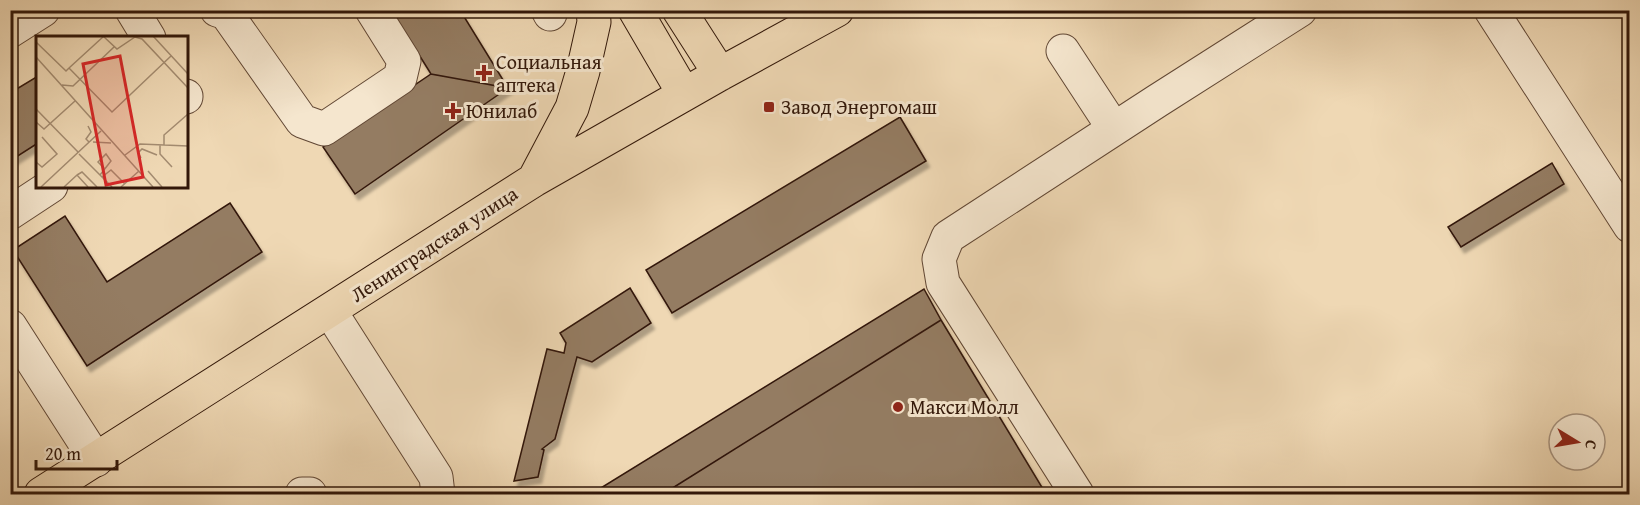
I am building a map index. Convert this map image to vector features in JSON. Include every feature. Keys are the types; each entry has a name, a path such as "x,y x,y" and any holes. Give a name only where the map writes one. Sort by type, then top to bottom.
{"main road":[{"path":"534,180 572,108 594,22 593,10"},
{"path":"635,10 684,94"},
{"path":"679,10 720,74"},
{"name":"Ленинградская улица","path":"41,495 534,180 837,10"}],"street":[{"path":"10,31 43,10"},
{"path":"132,10 148,36"},
{"path":"225,12 302,121 324,129 400,78 404,61 372,10"},
{"path":"1077,495 942,283 939,259 948,237 1300,10"},
{"path":"1491,10 1629,226"},
{"path":"1064,51 1114,129"},
{"path":"10,213 48,188"},
{"path":"330,311 435,477 438,495"},
{"path":"10,326 96,460"},
{"path":"302,495 304,493 310,495"}],"building":[{"path":"391,10 460,10 508,88 431,74"},
{"path":"431,74 508,88 355,194 323,147"},
{"path":"36,77 36,144 10,161 10,93"},
{"path":"900,117 926,161 672,313 646,270"},
{"path":"1552,163 1564,184 1461,247 1448,227"},
{"path":"230,203 262,252 87,366 13,250 65,216 107,282"},
{"path":"630,288 651,323 592,362 577,357 555,439 542,449 544,450 538,477 514,481 547,349 564,353 566,343 560,333"},
{"path":"924,289 941,320 663,494 591,494"},
{"name":"Макси Молл","path":"941,320 1046,494 663,494"}],"place":[{"name":"Социальная аптека","path":"484,73"},
{"name":"Завод Энергомаш","path":"769,107"},
{"name":"Юнилаб","path":"453,111"},
{"name":"Макси Молл","path":"898,407"}]}
